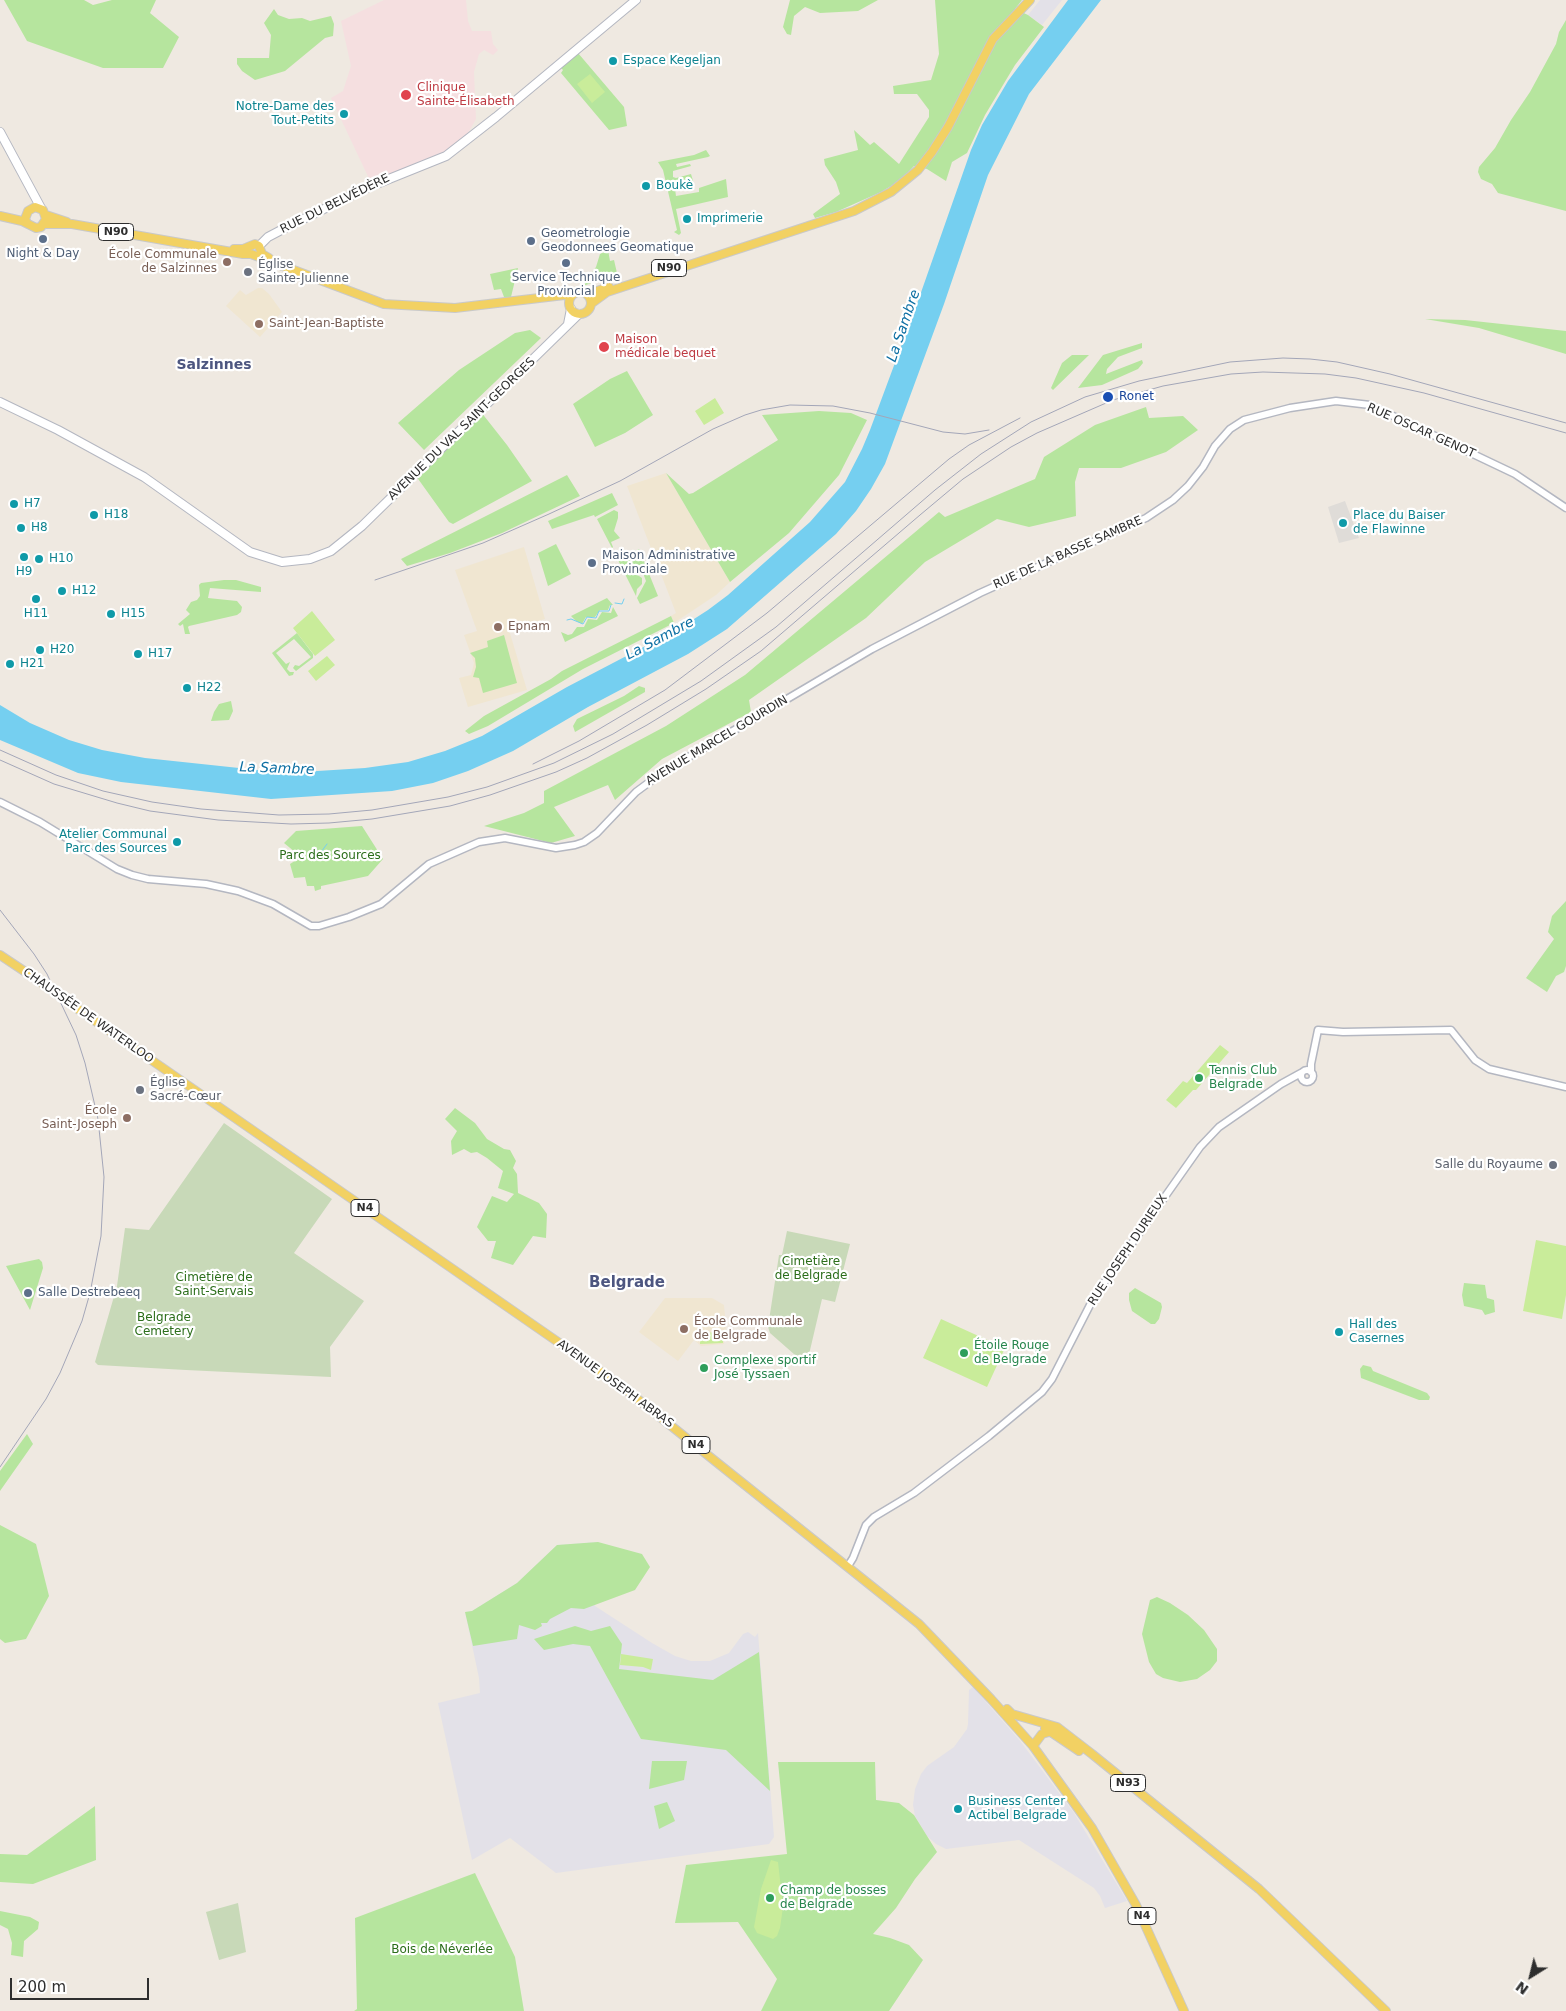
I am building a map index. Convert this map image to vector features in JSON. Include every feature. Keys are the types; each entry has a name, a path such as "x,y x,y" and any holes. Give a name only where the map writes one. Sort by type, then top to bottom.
{"main road":[{"name":"RUE DU BELVÉDÈRE","path":"252,250 268,237 344,199 402,172 446,156 636,0"},
{"name":"N90","path":"72,224 43,211 29,211 18,216 0,216 27,223 36,228 44,224 72,224 206,246 252,250 286,266 384,304 455,308 580,292 588,294 854,211 880,199 918,170 944,134 993,39 1030,0"},
{"path":"0,132 30,198 27,223"},
{"path":"13,159 43,211 44,224"},
{"name":"N90","path":"548,297 564,299 580,314 589,310 592,303 601,295 826,219"},
{"path":"567,325 573,294"},
{"path":"588,294 592,303"},
{"name":"AVENUE DU VAL SAINT-GEORGES","path":"0,402 66,434 144,477 235,542 261,556 282,562 310,560 331,550 356,532 580,314"},
{"name":"CHAUSSÉE DE WATERLOO","path":"0,955 447,1265"},
{"name":"AVENUE JOSEPH ABRAS","path":"447,1265 620,1385 848,1566"},
{"name":"N4","path":"848,1566 919,1624 991,1699 1032,1746 1092,1828 1136,1905 1157,1947 1184,2011"},
{"name":"N93","path":"991,1699 998,1701 1012,1714 1055,1729 1198,1839 1259,1889 1386,2011"},
{"path":"1007,1717 1055,1729"},
{"path":"1032,1746 1042,1734 1055,1729"},
{"name":"N93","path":"1055,1729 1062,1738 1198,1839"}],"street":[{"name":"RUE OSCAR GENOT","path":"1215,446 1230,429 1244,420 1290,408 1336,400 1370,406 1515,474 1566,508"},
{"name":"RUE DE LA BASSE SAMBRE","path":"980,593 1146,518 1173,500 1188,486 1203,467 1215,446"},
{"name":"AVENUE MARCEL GOURDIN","path":"0,802 40,822 123,872 148,879 206,884 238,890 273,904 311,926 319,926 338,921 382,904 429,864 479,842 505,838 556,848 566,848 584,842 597,833 636,792 663,772 872,649 980,593"},
{"name":"RUE JOSEPH DURIEUX","path":"848,1566 866,1525 874,1517 914,1493 989,1436 1042,1392 1052,1379 1104,1283 1200,1147 1219,1127 1290,1079 1305,1073 1311,1064 1318,1030 1343,1032 1451,1030 1475,1060 1489,1069 1566,1087"}],"shaded area":[{"name":"Clinique Sainte-Élisabeth","path":"384,0 466,0 468,21 472,31 491,31 493,44 498,50 493,55 484,50 479,54 474,72 476,119 467,135 444,152 372,185 331,98 343,91 351,66 341,21"},
{"path":"1040,0 1062,0 1042,25 1028,15"},
{"name":"Saint-Jean-Baptiste","path":"258,288 262,288 269,294 282,312 260,337 226,306 240,290 246,295"},
{"path":"666,473 730,582 716,595 674,623 671,616 676,613 627,486"},
{"name":"Place du Baiser de Flawinne","path":"1345,501 1359,538 1339,543 1328,507"},
{"name":"Epnam","path":"524,547 545,619 509,630 527,690 468,707 459,678 471,675 474,663 464,635 477,631 455,570"},
{"name":"École Communale de Belgrade","path":"665,1298 712,1298 724,1305 726,1326 724,1344 701,1346 694,1340 678,1361 639,1332"},
{"path":"598,1542 595,1606 652,1643 675,1656 691,1661 710,1661 729,1653 743,1634 748,1632 755,1637 758,1633 774,1837 769,1844 556,1873 510,1838 472,1860 438,1703 480,1693 479,1678 465,1612 472,1611 517,1583 557,1545"},
{"path":"973,1687 1021,1742 1074,1813 1127,1901 1105,1908 1094,1888 1019,1840 946,1849 936,1844 927,1836 915,1816 913,1805 915,1789 921,1774 927,1766 954,1747 967,1729 969,1690"}],"green space":[{"path":"4,0 84,0 93,5 112,0 156,0 150,13 179,37 163,68 103,68 27,41"},
{"path":"790,0 878,0 858,11 820,13 805,7 794,16 791,35 787,34 783,27"},
{"path":"935,0 1022,0 1015,9 1028,15 1044,27 1015,65 985,115 967,153 952,162 946,181 927,169 914,166 901,180 881,192 836,212 815,218 813,214 840,194 836,182 825,165 824,159 858,150 854,130 870,145 874,142 899,164 929,117 929,110 917,94 894,94 893,86 931,80 939,54"},
{"path":"274,9 278,15 289,19 302,18 310,21 331,16 334,24 333,36 325,38 285,71 255,80 242,71 237,64 237,58 269,58 271,35 264,23"},
{"path":"1566,20 1566,211 1498,193 1492,184 1481,179 1478,172 1479,167 1495,148 1530,92 1556,44 1559,32"},
{"path":"578,53 624,107 627,126 609,130 561,73 563,70 561,68"},
{"path":"590,74 605,92 592,103 577,84"},
{"path":"706,150 710,156 676,164 677,167 690,164 691,166 673,171 673,177 691,174 694,184 675,189 676,196 699,192 699,188 726,179 728,197 676,209 681,233 679,235 674,232 677,230 663,170 658,162 694,155"},
{"path":"608,250 610,261 614,260 617,273 600,280 599,271 595,271 597,281 583,286 596,267 600,254"},
{"path":"518,268 511,297 504,297 501,289 494,290 490,274"},
{"path":"1425,319 1465,320 1566,331 1566,354 1479,328"},
{"path":"530,330 541,338 424,450 398,423 459,370 515,333"},
{"path":"1142,343 1142,348 1118,357 1107,369 1106,374 1142,360 1143,363 1138,369 1102,385 1078,388 1103,355"},
{"path":"1072,355 1089,355 1053,390 1051,388 1062,363"},
{"path":"627,371 653,415 625,433 595,447 573,404 610,379"},
{"path":"715,398 724,413 704,425 695,411"},
{"path":"1146,407 1149,418 1183,416 1198,430 1166,452 1121,468 1079,468 1075,482 1076,516 1029,527 997,519 925,562 866,618 749,700 751,712 662,759 615,800 608,785 554,807 575,836 551,843 484,826 524,813 544,803 544,791 666,726 745,675 939,512 945,517 1035,479 1044,457 1095,425"},
{"path":"819,411 851,413 867,420 839,475 789,533 730,582 666,473 689,494 693,493 778,440 762,415"},
{"path":"481,412 532,481 453,524 449,522 416,476"},
{"path":"567,475 580,496 502,533 450,553 407,566 401,559"},
{"path":"612,493 618,505 595,517 594,515 552,529 548,521"},
{"path":"614,510 618,512 618,518 614,531 620,538 611,542 612,548 597,519"},
{"path":"556,544 571,574 548,586 538,553"},
{"path":"639,549 658,596 640,604 637,598 646,581 643,573 627,565 633,561 630,554"},
{"path":"618,555 620,559 629,555 630,561 624,566 642,578 642,584 637,589 636,596 616,556"},
{"path":"236,580 261,587 261,592 210,588 208,598 237,601 242,607 241,612 237,615 189,626 190,634 185,634 183,624 180,626 178,624 190,614 186,610 191,602 197,600 200,596 199,585 201,583"},
{"path":"607,598 613,605 610,605 608,610 600,610 595,617 586,617 582,624 571,616"},
{"path":"613,607 618,616 565,642 561,632 568,635 572,634 577,627 584,627 588,619 597,620 602,612 611,613"},
{"path":"312,611 335,640 315,656 293,628"},
{"path":"671,616 674,623 583,669 488,726 469,734 465,731 484,716 562,671"},
{"path":"297,633 313,654 313,658 296,671 293,668 295,665 299,666 311,657 294,639 276,653 286,664 290,662 287,669 290,672 294,672 293,675 289,676 272,653"},
{"path":"504,635 517,683 483,693 479,678 473,677 476,667 475,658 470,653 488,647 487,641"},
{"path":"327,656 335,665 316,681 308,671"},
{"path":"639,686 645,688 645,692 575,732 573,726 577,719 624,696"},
{"path":"231,701 233,711 229,720 211,721 219,704"},
{"name":"Parc des Sources","path":"362,826 383,859 368,876 321,886 321,889 315,891 314,886 307,886 305,877 294,878 290,864 301,857 284,843 296,831"},
{"path":"1566,901 1566,966 1564,972 1556,976 1547,992 1526,978 1554,939 1548,932 1552,916"},
{"name":"Tennis Club Belgrade","path":"1220,1045 1229,1052 1196,1090 1193,1090 1176,1108 1166,1100 1183,1081 1187,1083"},
{"path":"455,1108 475,1123 487,1139 504,1149 510,1150 516,1161 513,1168 517,1174 518,1193 539,1203 547,1214 546,1238 533,1236 513,1265 491,1258 496,1241 488,1241 477,1227 492,1196 507,1202 514,1194 498,1188 503,1171 487,1158 477,1152 471,1153 464,1149 452,1155 451,1141 457,1131 445,1119"},
{"name":"Cimetière de Saint-Servais","path":"224,1123 332,1199 294,1253 364,1301 330,1347 331,1377 98,1365 95,1362 117,1286 125,1228 149,1230"},
{"name":"Cimetière de Belgrade","path":"787,1231 850,1244 835,1302 822,1299 807,1363 803,1362 770,1333 768,1327 779,1255 782,1255"},
{"path":"1536,1240 1566,1246 1566,1295 1562,1319 1523,1311"},
{"path":"39,1259 42,1262 43,1268 30,1310 6,1266"},
{"path":"1464,1283 1485,1285 1487,1298 1494,1300 1495,1312 1485,1315 1482,1310 1464,1306 1462,1295"},
{"path":"1135,1288 1161,1303 1159,1319 1155,1324 1151,1324 1132,1311 1129,1293"},
{"name":"Étoile Rouge de Belgrade","path":"941,1319 1005,1348 987,1387 923,1358"},
{"path":"723,1332 723,1343 700,1344 700,1333"},
{"path":"1363,1365 1427,1393 1430,1397 1429,1400 1419,1400 1361,1378 1360,1369"},
{"path":"27,1434 33,1444 0,1491 0,1471"},
{"path":"0,1525 36,1544 49,1596 26,1639 5,1643 0,1639"},
{"path":"598,1542 642,1554 650,1567 635,1590 584,1609 571,1608 550,1619 547,1623 541,1623 542,1626 535,1630 519,1625 517,1639 473,1646 465,1612 472,1611 517,1583 557,1545"},
{"path":"1157,1597 1188,1615 1204,1630 1217,1649 1217,1661 1210,1670 1197,1679 1180,1682 1163,1678 1156,1674 1149,1662 1142,1634 1150,1600"},
{"path":"575,1626 591,1631 610,1626 622,1644 619,1669 713,1680 759,1652 770,1791 726,1750 641,1739 590,1646 573,1644 544,1650 534,1639"},
{"path":"621,1654 653,1659 651,1670 643,1667 620,1665"},
{"path":"652,1761 687,1761 684,1780 649,1789"},
{"path":"778,1762 875,1762 876,1800 899,1803 914,1815 937,1852 915,1879 896,1908 873,1934 909,1945 923,1960 889,2011 761,2011 777,1979 738,1922 675,1923 686,1865 787,1854"},
{"path":"667,1802 675,1821 659,1829 654,1806"},
{"path":"95,1806 96,1860 33,1884 0,1882 0,1854 27,1855"},
{"name":"Champ de bosses de Belgrade","path":"771,1860 778,1862 783,1907 780,1928 777,1936 773,1939 757,1933 754,1927 761,1889"},
{"name":"Bois de Néverlée","path":"475,1873 515,1957 524,2011 354,2011 357,2009 355,1918"},
{"path":"238,1903 246,1952 219,1960 206,1912"},
{"path":"0,1911 30,1917 39,1922 38,1929 24,1941 23,1957 11,1955 12,1943 8,1929 0,1925"}],"water":[{"name":"La Sambre","path":"1068,0 1101,0 1029,94 988,175 944,304 885,464 856,511 836,534 727,629 688,654 588,707 513,751 468,771 433,783 392,791 271,799 121,782 78,773 0,740 0,705 30,723 69,740 102,750 145,758 286,773 365,768 408,762 445,751 482,736 567,687 680,628 708,610 728,595 810,522 845,482 870,430 971,150 982,125 1008,81"}],"waterway":[{"path":"615,603 622,604 624,599"},
{"path":"567,620 571,619 583,624 587,617 596,618 599,611 609,611 611,605"},
{"path":"310,856 321,852 327,844"}],"railway":[{"path":"0,750 56,775 103,791 152,802 201,809 279,815 329,814 372,810 448,797 487,787 554,763 613,734 701,681 776,627 935,490 981,454 1031,422 1085,397 1139,381 1230,362 1283,358 1310,359 1337,362 1390,374 1566,423"},
{"path":"0,760 54,784 117,803 150,811 218,820 291,824 329,823 372,819 450,806 490,795 556,772 587,758 647,725 706,689 761,651 963,479 1011,447 1037,433 1113,400 1163,386 1231,374 1263,372 1325,374 1356,378 1424,393 1566,433"},
{"path":"375,580 483,543 549,514 620,481 713,429 761,410 790,405 833,406 870,413 943,432 965,434 989,430"},
{"path":"533,764 579,741 665,690 767,613 949,459 969,445 1020,418"},
{"path":"0,910 47,974 76,1035 85,1063 98,1119 104,1177 101,1236 90,1293 82,1321 60,1373 46,1399 0,1467"}],"place":[{"name":"Espace Kegeljan","path":"613,61"},
{"name":"Clinique Sainte-Élisabeth","path":"406,95"},
{"name":"Notre-Dame des Tout-Petits","path":"344,114"},
{"name":"Boukè","path":"646,186"},
{"name":"Imprimerie","path":"687,219"},
{"name":"Night & Day","path":"43,239"},
{"name":"Geometrologie Geodonnees Geomatique","path":"531,241"},
{"name":"École Communale de Salzinnes","path":"227,262"},
{"name":"Service Technique Provincial","path":"566,263"},
{"name":"Église Sainte-Julienne","path":"248,272"},
{"name":"Saint-Jean-Baptiste","path":"259,324"},
{"name":"Maison médicale bequet","path":"604,347"},
{"name":"Ronet","path":"1108,397"},
{"name":"H7","path":"14,504"},
{"name":"H18","path":"94,515"},
{"name":"Place du Baiser de Flawinne","path":"1343,523"},
{"name":"H8","path":"21,528"},
{"name":"H9","path":"24,557"},
{"name":"H10","path":"39,559"},
{"name":"Maison Administrative Provinciale","path":"592,563"},
{"name":"H12","path":"62,591"},
{"name":"H11","path":"36,599"},
{"name":"H15","path":"111,614"},
{"name":"Epnam","path":"498,627"},
{"name":"H20","path":"40,650"},
{"name":"H17","path":"138,654"},
{"name":"H21","path":"10,664"},
{"name":"H22","path":"187,688"},
{"name":"Atelier Communal Parc des Sources","path":"177,842"},
{"name":"Tennis Club Belgrade","path":"1199,1078"},
{"name":"Église Sacré-Cœur","path":"140,1090"},
{"name":"École Saint-Joseph","path":"127,1118"},
{"name":"Salle du Royaume","path":"1553,1165"},
{"name":"Salle Destrebeeq","path":"28,1293"},
{"name":"École Communale de Belgrade","path":"684,1329"},
{"name":"Hall des Casernes","path":"1339,1332"},
{"name":"Étoile Rouge de Belgrade","path":"964,1353"},
{"name":"Complexe sportif José Tyssaen","path":"704,1368"},
{"name":"Business Center Actibel Belgrade","path":"958,1809"},
{"name":"Champ de bosses de Belgrade","path":"770,1898"}],"district":[{"name":"Salzinnes","path":"214,365"},
{"name":"Belgrade","path":"627,1283"}],"park label":[{"name":"Belgrade Cemetery","path":"164,1325"}]}
